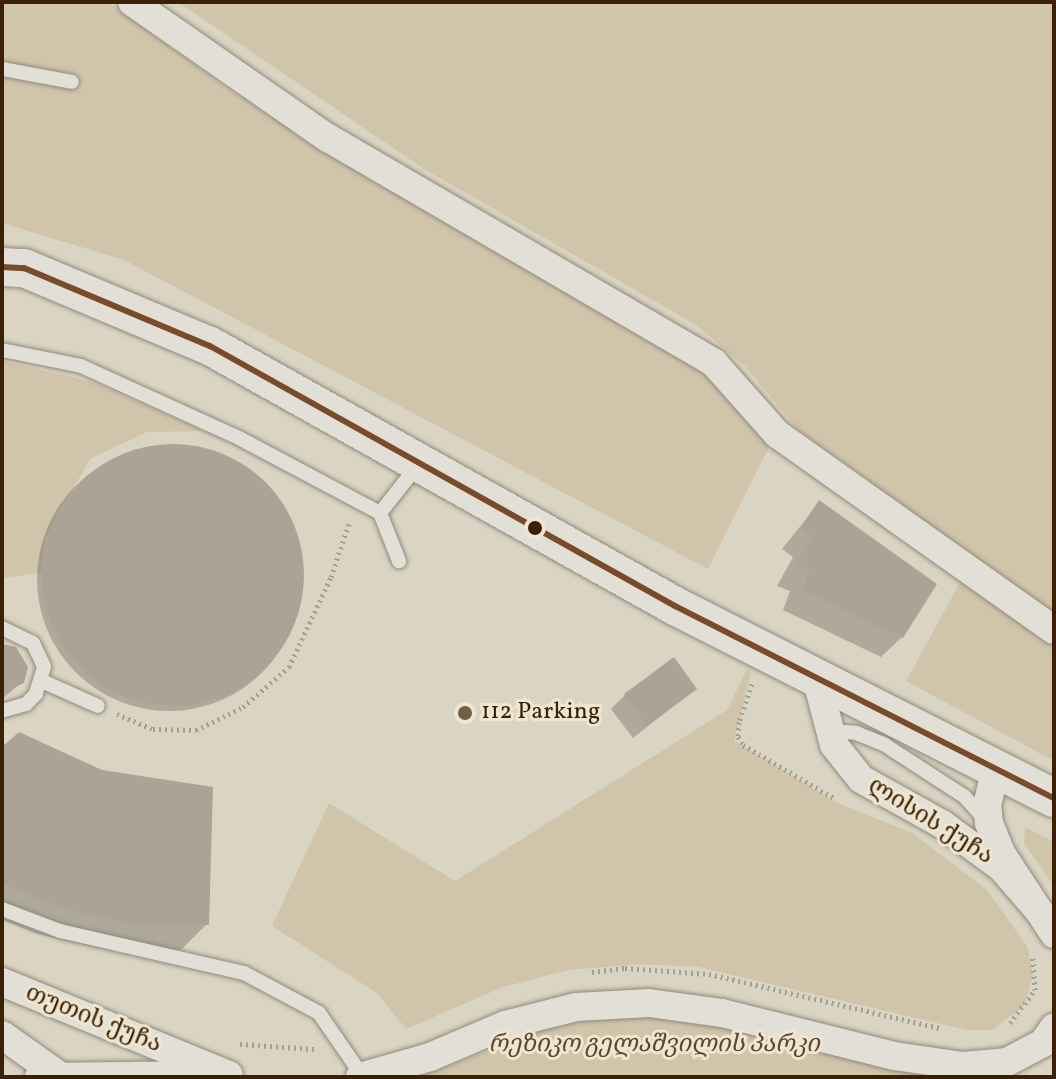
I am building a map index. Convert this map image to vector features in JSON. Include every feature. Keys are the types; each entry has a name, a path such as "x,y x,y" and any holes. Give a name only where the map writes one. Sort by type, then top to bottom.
{"main road":[{"path":"2,267 24,268 210,346 763,653 1054,798"}],"street":[{"path":"132,2 328,138 714,363 777,434 1054,630"},
{"name":"ლისის ქუჩა","path":"817,681 834,745 861,779 942,824 1002,868 1041,930"},
{"name":"ლისის ქუჩა","path":"996,769 987,804 989,823 1041,930"},
{"name":"თუთის ქუჩა","path":"2,982 234,1076"},
{"path":"2,1007 36,997"},
{"path":"361,1077 430,1057 505,1025 576,1007 649,1003 722,1013 894,1056 963,1066 1007,1062 1043,1043 1054,1027"},
{"path":"2,1035 48,1076 234,1076"}],"lane":[{"path":"2,69 72,82"},
{"path":"2,350 81,366 239,438 356,505 380,513 399,561"},
{"path":"380,513 419,463"},
{"path":"2,628 33,643 41,654 42,681 26,704 2,711"},
{"path":"42,681 98,706"},
{"path":"830,731 856,733 885,745 965,797 989,823"},
{"path":"2,909 60,931 244,973 319,1013 361,1077"}],"path":[{"path":"98,706 153,729 196,730 243,707 289,667 331,577 356,505"},
{"path":"763,653 738,737 838,801"},
{"path":"1000,1029 1026,1007 1035,990 1041,930"},
{"path":"578,974 625,968 709,974 943,1029"},
{"path":"225,1041 314,1049 342,1046"}],"green space":[{"path":"2,2 108,2 228,89 319,147 706,362 772,441 708,569 124,260 2,223"},
{"path":"178,2 1054,2 1054,613 798,430 745,366 696,325 424,169"},
{"path":"2,361 92,382 203,431 147,432 90,459 46,538 41,573 2,578"},
{"path":"963,577 1054,643 1054,761 906,681"},
{"path":"747,669 751,673 734,741 840,804 912,833 987,890 1027,946 1033,976 1024,1006 992,1030 967,1030 698,967 639,964 569,970 503,987 406,1029 377,993 272,926 329,803 455,881 727,710"},
{"path":"1025,827 1054,842 1054,886 1024,844"},
{"name":"რეზიკო გელაშვილის პარკი","path":"643,1012 730,1024 938,1077 420,1077 568,1020"}],"building":[{"path":"173,444 223,454 246,466 266,482 282,502 294,525 304,575 294,625 282,648 266,668 246,684 223,696 173,706 123,696 100,684 80,668 64,648 52,625 42,575 52,525 64,502 80,482 100,466 123,454"},
{"path":"819,500 937,584 903,638 802,590 810,570 796,565 812,536 801,527"},
{"path":"2,644 16,647 28,667 24,683 2,693"},
{"path":"674,657 697,689 647,726 624,694"},
{"path":"19,732 102,770 213,787 209,925 137,925 64,909 2,883 2,747"}],"transit line":[{"path":"2,267 24,268 210,346 675,606 1054,798"}],"place":[{"name":"112 Parking","path":"465,713"}]}
